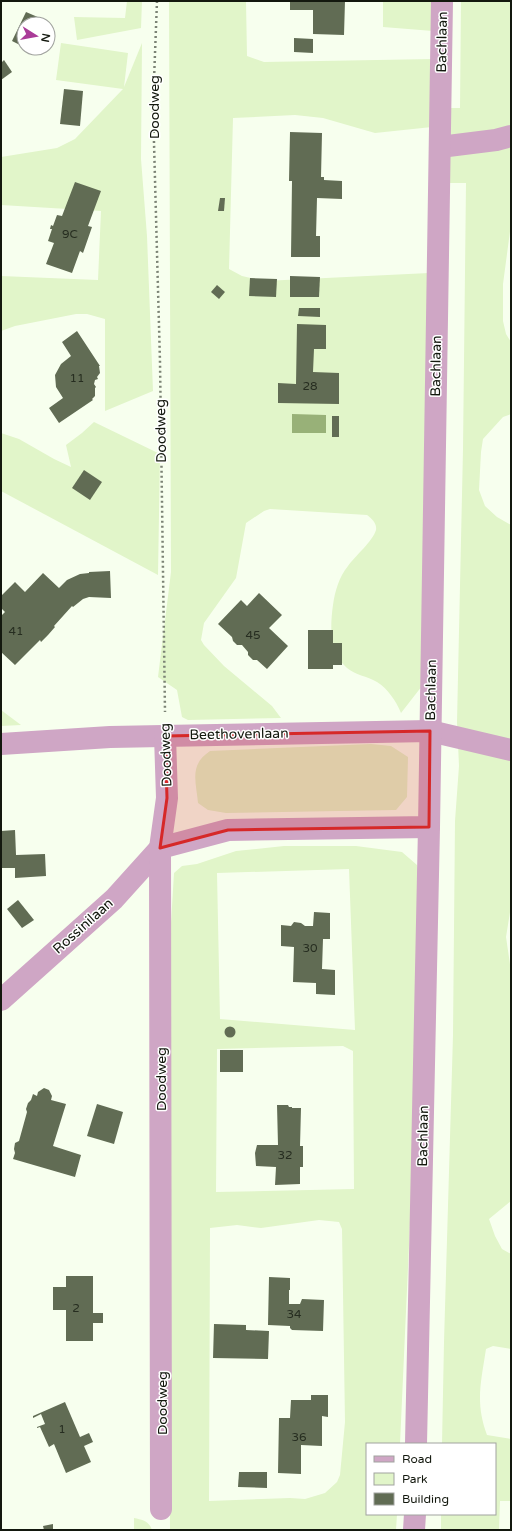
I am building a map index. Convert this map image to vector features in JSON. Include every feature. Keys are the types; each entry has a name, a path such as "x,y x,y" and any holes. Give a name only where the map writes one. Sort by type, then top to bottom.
{"street":[{"name":"Bachlaan","path":"430,731 442,1"},
{"path":"440,147 496,140 511,136"},
{"name":"Beethovenlaan","path":"1,744 110,737 430,731 511,750"},
{"path":"160,848 228,830 429,827 430,731"},
{"name":"Doodweg","path":"161,1509 160,848 167,798 165,736"},
{"name":"Bachlaan","path":"416,1443 429,827"},
{"name":"Rossinilaan","path":"1,1000 114,899 160,848"},
{"path":"414,1530 415,1515"}],"path":[{"name":"Doodweg","path":"157,1 153,106 160,362 165,736"}],"highlighted area":[{"path":"430,731 429,827 228,830 160,848 167,798 165,736"}],"green space":[{"path":"127,1 142,1 141,28 77,40 74,17 125,18"},
{"path":"169,1 246,1 247,56 264,62 433,59 432,127 375,133 323,118 295,115 233,118 229,269 242,276 264,281 429,273 422,686 401,713 397,704 385,688 377,682 350,670 341,662 332,639 331,622 333,605 336,589 340,579 348,566 371,539 376,530 375,523 367,515 270,509 264,511 246,523 236,578 204,623 201,640 224,666 272,706 281,718 188,720 182,717 177,690 158,677 171,572"},
{"path":"383,1 434,1 433,31 383,27"},
{"path":"461,1 511,1 511,224 503,284 503,321 506,334 511,342 511,414 503,417 483,439 479,490 485,506 497,517 511,525 511,906 506,937 511,971 511,1201 489,1219 495,1236 502,1249 511,1254 511,1349 493,1346 486,1349 480,1392 481,1413 487,1435 511,1439 511,1501 500,1501 499,1530 441,1530 441,1515 496,1515 496,1443 442,1443 453,1035 455,821 459,766 457,722 463,449 466,183 445,183 445,108 460,108"},
{"path":"61,43 128,53 124,87 142,43 141,159 147,236 153,391 105,411 105,319 87,314 76,314 15,326 1,331 1,276 98,280 101,211 1,205 1,157 57,148 75,139 123,89 56,80"},
{"path":"94,422 160,454 158,575 1,491 1,433 19,439 71,467 66,445"},
{"path":"1,710 21,725 1,726"},
{"path":"371,744 391,746 408,757 407,797 396,810 226,813 208,810 198,803 195,781 196,768 203,756 210,751"},
{"path":"284,846 356,846 402,852 417,865 425,891 400,1443 366,1443 366,1515 397,1515 396,1530 170,1530 168,973 174,873 182,866 197,864 236,851","holes":["349,869 355,1030 220,1019 217,873","343,1046 353,1051 354,1189 216,1192 217,1049","319,1220 339,1222 342,1229 345,1422 340,1475 337,1482 325,1493 305,1499 290,1498 209,1501 210,1228 237,1225 261,1228"]},
{"path":"134,1518 143,1520 151,1527 152,1530 134,1530"}],"shaded area":[{"path":"292,414 326,415 326,433 292,433"}],"building":[{"path":"290,1 345,1 344,35 313,34 313,10 290,10"},
{"path":"26,12 35,16 24,16"},
{"path":"16,33 16,43 12,41"},
{"path":"294,38 313,39 313,53 294,52"},
{"path":"4,60 12,72 1,80 1,63"},
{"path":"64,89 83,91 80,126 60,124"},
{"path":"290,132 322,133 321,177 324,177 324,180 342,181 342,199 317,198 316,236 320,236 320,257 291,257 292,181 289,181"},
{"path":"75,182 101,191 88,226 92,227 83,253 80,251 72,273 46,264 54,243 48,241 52,229 50,229 51,225 53,226 57,215 62,216"},
{"path":"220,198 225,198 224,211 218,211"},
{"path":"290,276 320,277 319,297 290,297"},
{"path":"250,278 277,279 276,297 249,296"},
{"path":"217,285 225,292 219,299 211,292"},
{"path":"299,308 320,308 320,317 298,316"},
{"path":"297,324 326,325 326,349 314,349 313,372 339,373 339,404 278,403 278,383 296,384"},
{"path":"77,331 100,366 100,373 97,377 98,379 95,380 94,384 96,387 93,400 59,423 49,408 63,398 56,387 55,375 61,364 71,356 62,342"},
{"path":"332,416 339,416 339,437 332,437"},
{"path":"84,470 102,482 90,500 72,488"},
{"path":"110,571 111,598 89,597 83,599 73,607 72,606 48,635 41,642 40,640 15,665 1,652 1,616 5,612 1,608 1,596 15,582 25,592 43,573 59,588 67,580 80,574"},
{"path":"259,593 282,615 269,628 288,646 267,669 257,660 253,660 242,645 237,645 233,641 232,637 218,624 241,600 247,606"},
{"path":"308,630 333,630 333,643 342,643 342,665 333,665 333,669 308,669"},
{"path":"15,830 16,855 45,854 46,876 15,878 15,868 1,868 1,831"},
{"path":"18,900 34,920 22,928 7,909"},
{"path":"314,912 330,913 330,939 323,939 322,969 335,970 335,995 316,994 316,983 293,982 294,947 281,946 281,925 291,926 294,922 301,923 305,926 313,926"},
{"path":"228,1027 232,1027 234,1028 234,1036 228,1037 225,1034 225,1030"},
{"path":"220,1050 243,1050 243,1072 220,1072"},
{"path":"44,1088 49,1090 52,1096 51,1100 66,1104 53,1146 81,1155 75,1177 13,1159 15,1153 15,1143 19,1141 28,1103 33,1094 37,1096 38,1092"},
{"path":"97,1104 123,1112 114,1144 87,1136"},
{"path":"277,1105 288,1105 292,1108 301,1108 300,1146 303,1146 303,1167 300,1167 300,1184 275,1185 276,1167 256,1166 255,1153 257,1145 278,1145"},
{"path":"66,1276 93,1276 93,1313 103,1313 103,1323 93,1323 93,1341 66,1341 66,1310 53,1310 53,1287 66,1287"},
{"path":"269,1277 290,1278 289,1304 300,1304 302,1299 324,1300 323,1331 292,1330 290,1326 268,1325"},
{"path":"214,1324 246,1325 246,1330 269,1331 268,1359 213,1358"},
{"path":"311,1395 328,1395 328,1417 322,1416 322,1446 301,1445 301,1474 278,1473 279,1418 290,1418 291,1400 311,1400"},
{"path":"65,1402 80,1437 89,1433 93,1442 84,1446 91,1462 66,1473 54,1444 49,1447 40,1427 37,1428 45,1424 41,1414 33,1418 33,1416"},
{"path":"239,1472 267,1472 267,1488 238,1487"},
{"path":"53,1524 53,1530 44,1530 43,1526"}]}
